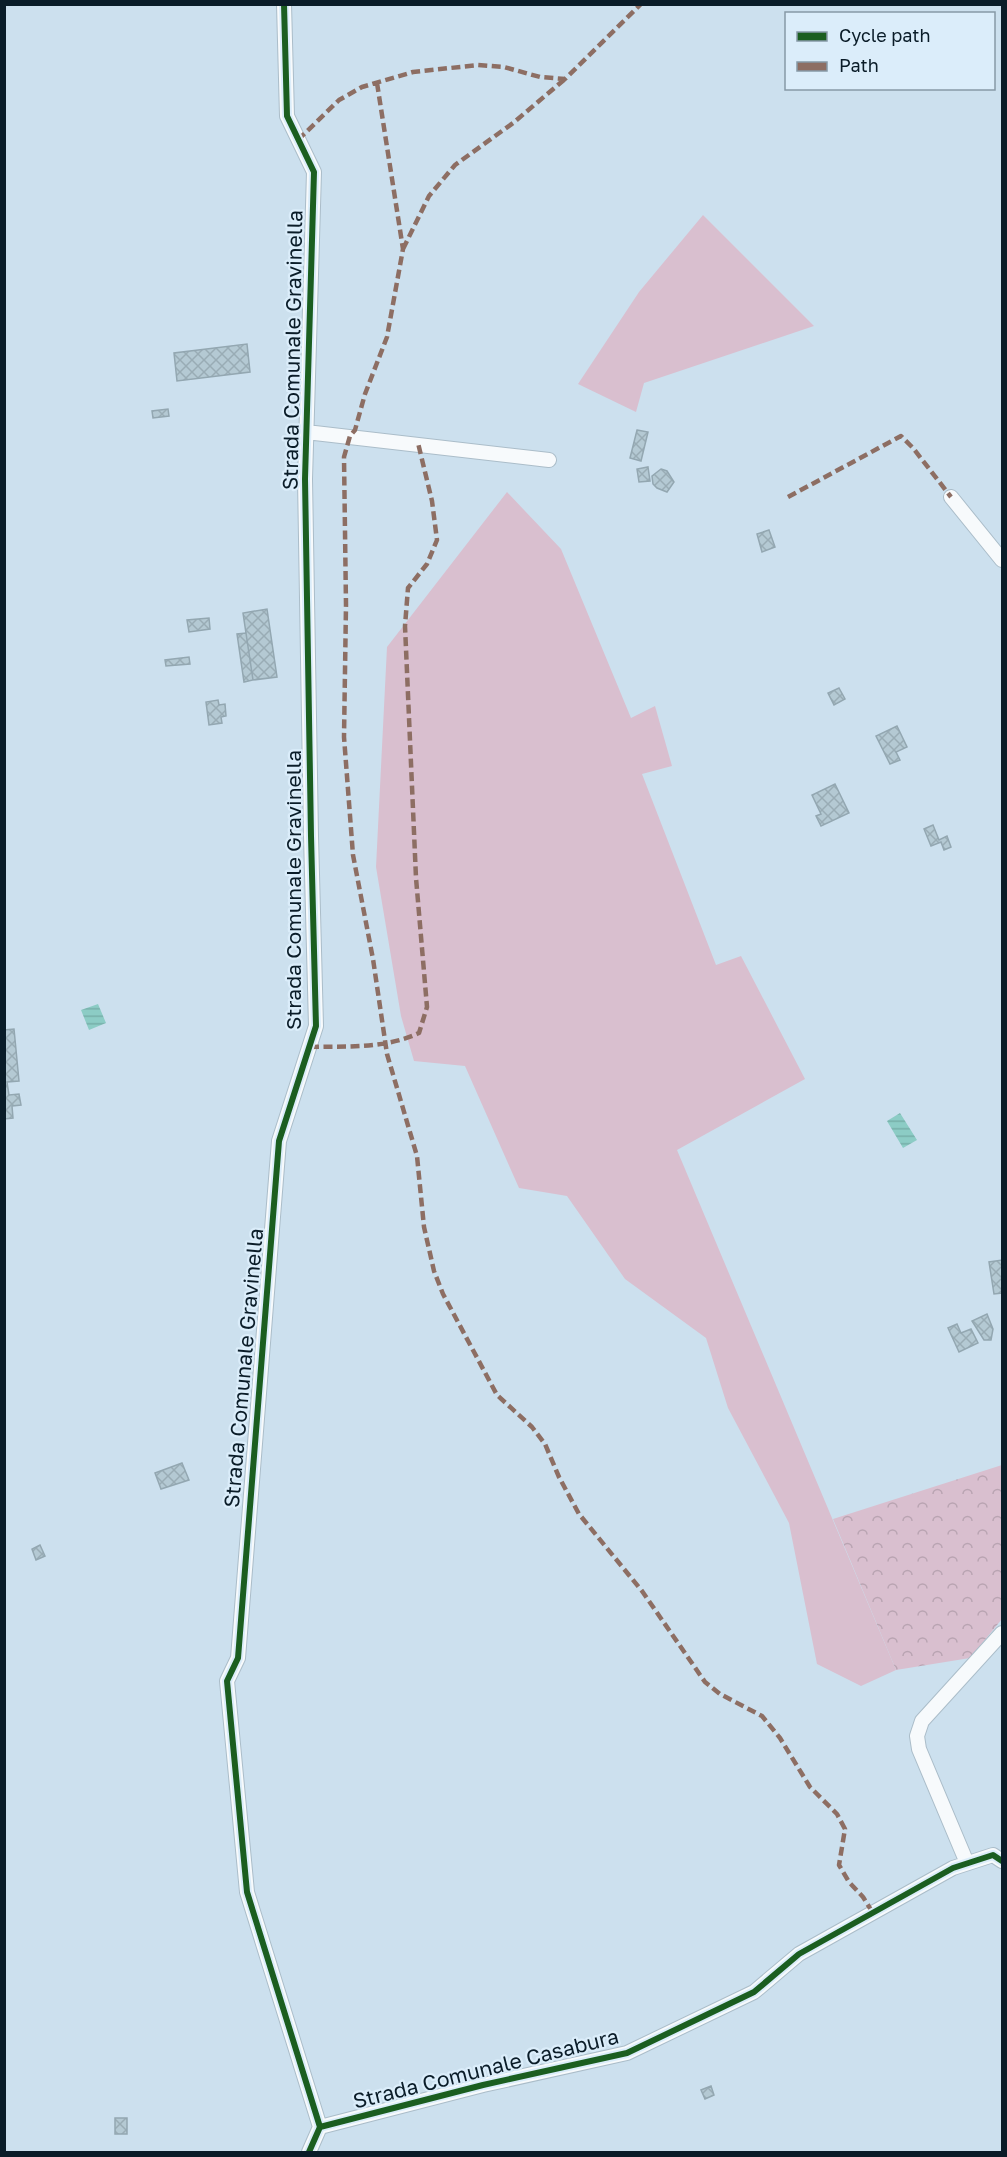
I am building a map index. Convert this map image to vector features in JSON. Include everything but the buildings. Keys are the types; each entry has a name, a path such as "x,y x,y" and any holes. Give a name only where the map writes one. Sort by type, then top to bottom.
{"street":[{"name":"Strada Comunale Gravinella","path":"284,4 287,116 314,172 306,432 311,836 316,1026 279,1141 238,1658 227,1681 247,1892 320,2127"},
{"path":"306,432 549,460"},
{"path":"951,497 1002,560"},
{"path":"967,1863 919,1749 917,1736 922,1721 1002,1633"},
{"name":"Strada Comunale Casabura","path":"320,2127 483,2085 627,2053 754,1992 799,1954 953,1868 993,1854 1002,1861"},
{"path":"309,2152 320,2127"}],"green space":[{"path":"703,215 814,326 644,383 636,412 578,384 639,292"},
{"path":"507,492 561,549 631,718 655,706 672,766 642,774 716,965 741,956 805,1079 677,1150 896,1670 861,1686 817,1664 789,1523 728,1408 706,1338 625,1279 567,1196 519,1188 465,1066 414,1061 401,1016 376,867 387,647"},
{"path":"1002,1465 1002,1619 970,1658 896,1670 833,1519"}],"shaded area":[{"path":"98,1004 106,1023 89,1030 81,1010"},
{"path":"900,1113 917,1140 903,1148 887,1121"}],"marked path":[{"path":"298,140 339,100 362,87 413,72 478,65 504,67 540,77 565,79 641,4"},
{"path":"403,249 429,196 455,165 513,123 565,79"},
{"path":"377,83 403,249 387,337 344,457 346,605 344,737 353,855 373,959 387,1054 417,1156 424,1227 434,1271 443,1294 497,1395 532,1427 545,1444 559,1477 579,1514 642,1591 705,1682 720,1694 762,1716 780,1738 810,1787 837,1814 845,1829 839,1865 873,1913"},
{"path":"788,497 901,436 951,497"},
{"path":"310,1047 366,1046 406,1038 419,1033 427,1007 416,878 405,626 408,588 427,564 437,540 432,501 418,443"}],"cycle path":[{"path":"284,4 287,116 314,172 305,479 316,1026 279,1141 238,1658 227,1681 247,1892 320,2127 309,2152"},
{"path":"320,2127 483,2085 627,2053 754,1992 799,1954 953,1868 993,1855 1002,1861"}]}
